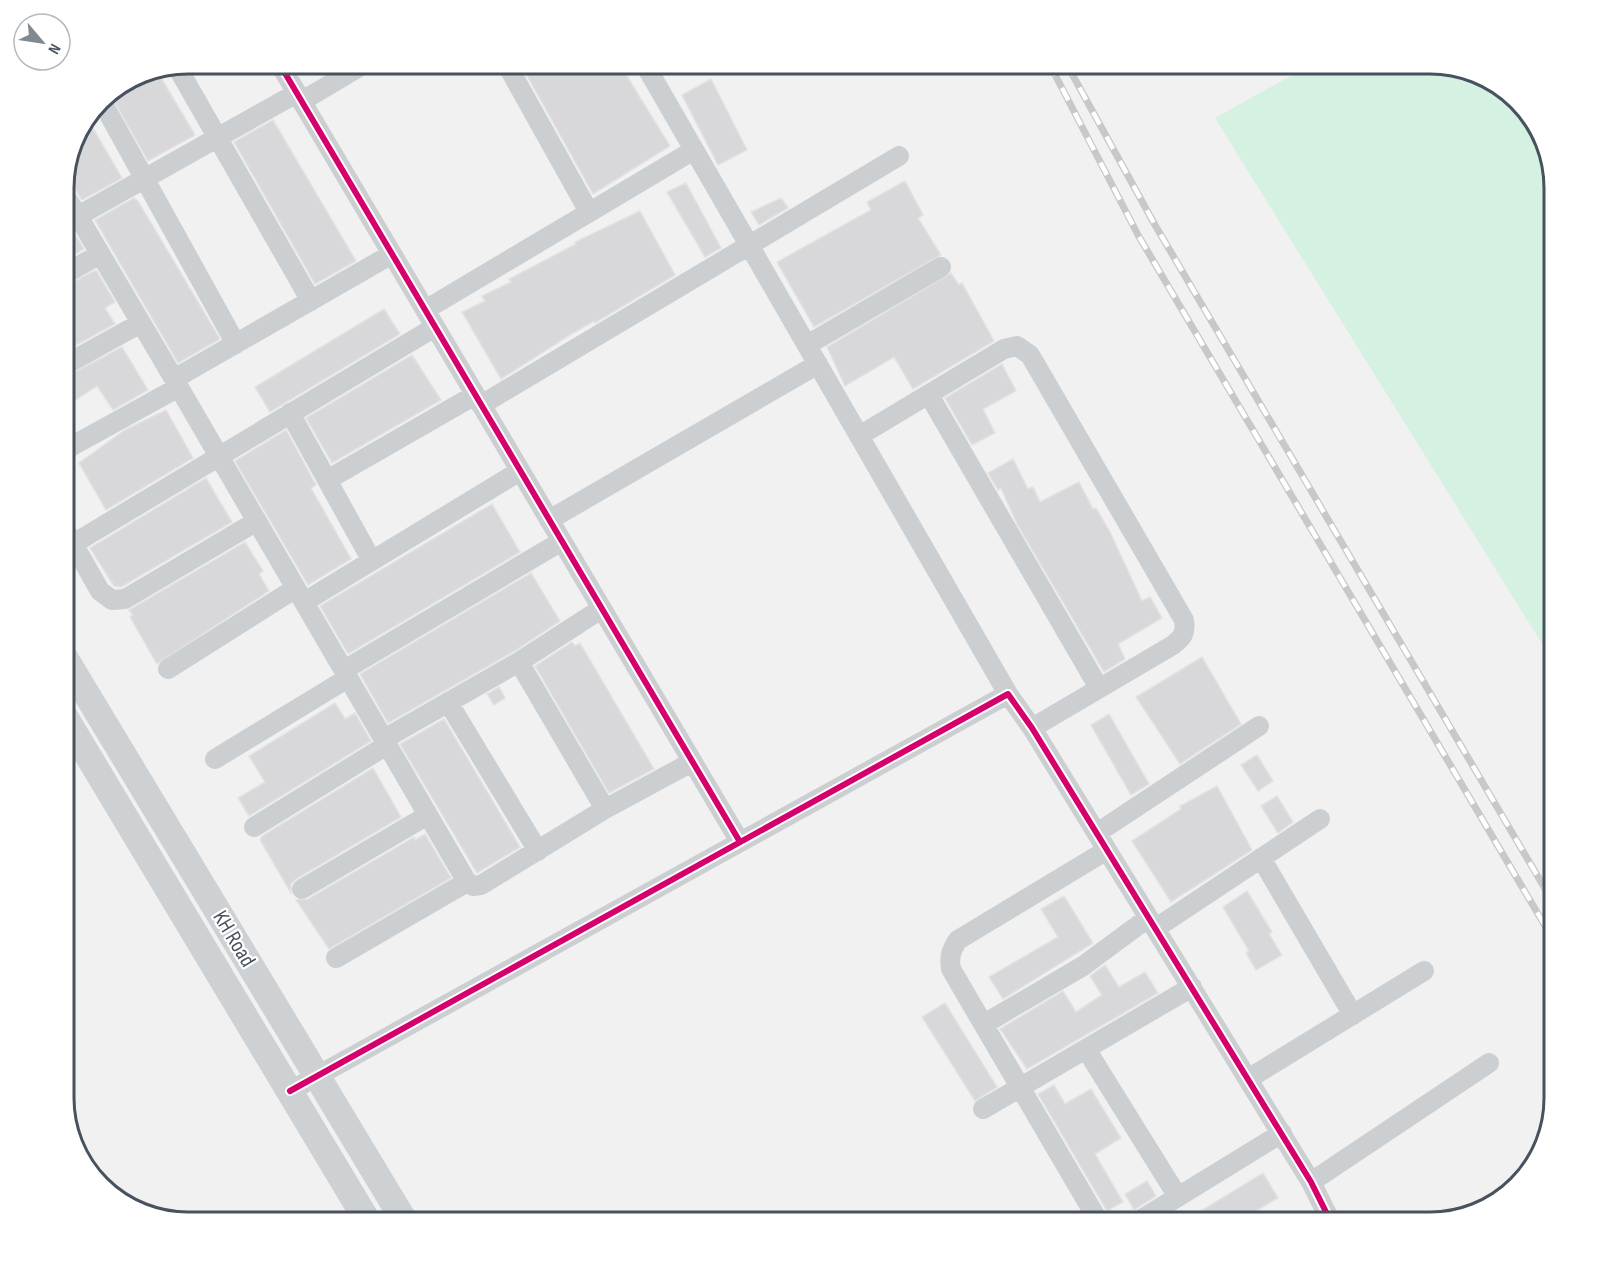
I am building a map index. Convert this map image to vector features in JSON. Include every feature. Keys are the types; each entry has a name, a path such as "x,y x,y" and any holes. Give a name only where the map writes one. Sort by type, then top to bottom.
{"main road":[{"name":"KH Road","path":"74,673 319,1075 399,1212"},
{"name":"KH Road","path":"74,732 362,1212"}],"street":[{"path":"181,74 311,301"},
{"path":"285,74 740,842"},
{"path":"78,216 218,137 344,74"},
{"path":"512,74 589,212"},
{"path":"650,74 1008,694 1032,728 1282,1133 1326,1212"},
{"path":"106,108 236,344"},
{"path":"425,310 694,150"},
{"path":"327,480 478,400 749,245 898,156"},
{"path":"74,210 467,882 473,886 480,885 605,809 692,762"},
{"path":"74,269 100,254"},
{"path":"74,444 177,383 236,344 392,254"},
{"path":"807,345 941,267"},
{"path":"74,360 141,323"},
{"path":"257,521 125,600 112,600 100,591 74,544 435,327"},
{"path":"859,436 1004,349 1017,346 1030,355 1036,365 1184,620 1185,630 1182,638 1032,728"},
{"path":"549,520 818,364"},
{"path":"929,395 1099,688"},
{"path":"290,413 372,561"},
{"path":"168,669 300,595 372,561 520,471"},
{"path":"215,759 346,674 562,541"},
{"path":"254,827 448,702 519,662 601,609"},
{"path":"519,662 605,809"},
{"path":"290,1091 1008,694"},
{"path":"448,702 538,851"},
{"path":"1097,833 1259,726"},
{"path":"302,889 428,815"},
{"path":"984,1024 1261,858 1320,819"},
{"path":"1093,1212 951,969 952,949 958,940 1107,850"},
{"path":"1261,858 1353,1015"},
{"path":"336,958 467,882"},
{"path":"1248,1079 1424,972"},
{"path":"983,1109 1192,987"},
{"path":"1086,1049 1178,1197"},
{"path":"1311,1182 1489,1063"},
{"path":"1153,1212 1282,1133"}],"green space":[{"path":"1294,74 1437,74 1466,80 1487,89 1510,107 1528,130 1540,158 1544,187 1544,647 1215,118"}],"building":[{"path":"526,74 626,74 670,146 593,194"},
{"path":"161,77 195,135 148,161 114,101 137,85"},
{"path":"711,79 747,150 718,165 682,95"},
{"path":"273,120 356,261 315,284 234,142"},
{"path":"92,126 122,178 82,200 74,188 74,180 77,158"},
{"path":"905,181 923,215 918,218 941,255 814,327 777,262 871,210 867,202"},
{"path":"686,183 721,248 705,257 667,192"},
{"path":"134,198 138,201 220,339 178,363 95,220"},
{"path":"781,198 788,208 759,225 751,212"},
{"path":"640,211 675,275 595,323 594,321 570,335 501,379 462,312 485,301 482,296 511,282 509,279 576,244 575,242"},
{"path":"74,233 84,249 74,255"},
{"path":"96,270 115,302 105,308 115,324 74,346 74,281"},
{"path":"951,273 959,285 962,283 994,341 913,389 894,357 845,386 827,347"},
{"path":"384,309 400,334 270,412 255,387"},
{"path":"122,347 148,390 113,410 97,386 74,401 74,372"},
{"path":"412,355 441,400 332,463 306,418"},
{"path":"1002,364 1016,391 983,409 995,433 972,445 945,398"},
{"path":"166,410 193,458 106,510 79,463 125,430"},
{"path":"286,430 316,485 311,488 351,559 308,585 235,461"},
{"path":"1013,459 1028,489 1033,487 1040,502 1079,482 1093,509 1096,508 1110,532 1142,601 1150,597 1162,618 1118,644 1125,659 1104,672 1017,524 1001,488 998,490 988,473"},
{"path":"206,478 232,522 121,587 114,586 90,548"},
{"path":"492,504 520,552 348,654 320,606"},
{"path":"245,542 263,571 259,574 269,591 157,664 130,617 133,615 129,610"},
{"path":"531,573 560,621 513,652 388,723 360,674"},
{"path":"572,642 575,646 580,643 654,769 609,793 535,666"},
{"path":"1202,657 1241,724 1180,764 1136,697"},
{"path":"499,687 505,698 494,705 487,694"},
{"path":"335,703 345,719 355,713 371,741 249,816 238,798 265,782 249,756"},
{"path":"1109,714 1149,784 1131,795 1091,725"},
{"path":"444,719 520,847 477,873 400,744"},
{"path":"1257,755 1273,781 1258,791 1241,765"},
{"path":"373,768 401,817 296,879 291,884 291,893 260,840 262,836"},
{"path":"1217,786 1252,850 1171,902 1132,841 1181,809 1180,806"},
{"path":"1277,796 1293,822 1278,833 1261,806"},
{"path":"425,834 451,878 329,949 296,900 308,899 414,837 415,840"},
{"path":"1247,891 1272,932 1269,934 1282,955 1256,970 1246,953 1249,951 1223,907"},
{"path":"1064,896 1093,943 1003,999 989,977 1058,937 1041,909"},
{"path":"1105,965 1119,987 1145,972 1158,993 1027,1069 1000,1029 1063,991 1076,1012 1102,995 1090,976"},
{"path":"945,1003 997,1087 975,1101 922,1017"},
{"path":"1054,1085 1065,1104 1091,1089 1121,1138 1095,1154 1123,1202 1107,1211 1038,1094"},
{"path":"1263,1173 1278,1198 1255,1212 1199,1212"},
{"path":"1147,1181 1156,1196 1134,1210 1125,1194"}],"railway":[{"path":"1055,74 1138,235 1544,924"},
{"path":"1072,74 1155,225 1544,887"}],"cycle path":[{"path":"286,74 740,842"},
{"path":"290,1091 1008,694 1032,728 1311,1182 1326,1212"}]}
